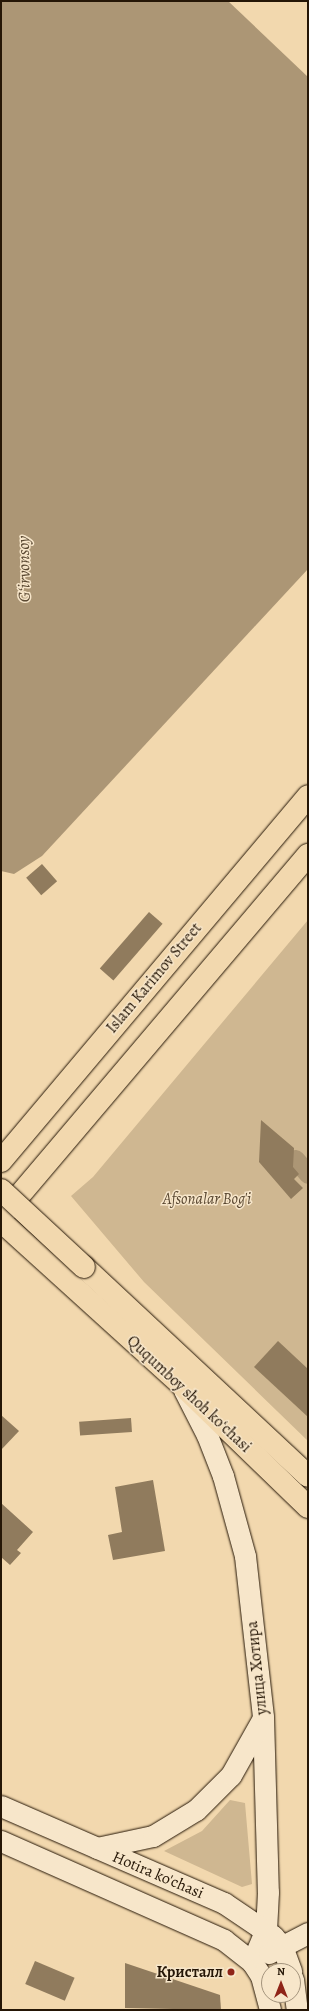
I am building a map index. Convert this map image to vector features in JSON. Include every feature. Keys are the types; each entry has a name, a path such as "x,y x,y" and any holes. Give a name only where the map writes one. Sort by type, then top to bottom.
{"main road":[{"name":"Islam Karimov Street","path":"1,1160 308,796"},
{"path":"1,1217 308,855"},
{"name":"Ququmboy shoh koʻchasi","path":"1,1190 308,1476"},
{"name":"Ququmboy shoh koʻchasi","path":"1,1221 181,1384 308,1507"},
{"name":"улица Хотира","path":"181,1384 207,1435 235,1516 245,1556 263,1717 268,1892 266,1930 252,1962"},
{"path":"97,1848 153,1836 196,1810 231,1775 263,1717"},
{"name":"Hotira ko'chasi","path":"1,1806 224,1903 266,1930 282,1946 288,1963"},
{"name":"Hotira ko'chasi","path":"1,1841 224,1940 252,1962 266,1986 270,2010"},
{"path":"252,1962 308,1933"}],"green space":[{"name":"Afsonalar Bog'i","path":"308,920 308,1441 144,1282 71,1196 93,1177"},
{"path":"230,1800 245,1803 252,1884 242,1887 164,1851 202,1831"}],"water":[{"name":"G‘irvonsoy","path":"1,1 228,1 308,77 308,569 42,856 14,874 1,871"}],"building":[{"path":"42,864 57,881 41,895 26,878"},
{"path":"149,912 163,924 113,980 100,969"},
{"path":"261,1120 294,1148 293,1167 299,1174 294,1179 303,1188 291,1199 259,1162"},
{"path":"278,1341 308,1369 308,1417 254,1367"},
{"path":"1,1415 19,1431 1,1450"},
{"path":"131,1418 132,1432 80,1436 79,1422"},
{"path":"153,1480 165,1551 113,1560 108,1535 122,1532 115,1487"},
{"path":"1,1503 33,1532 17,1550 21,1553 10,1565 1,1557"},
{"path":"35,1961 75,1978 65,2001 25,1984"},
{"path":"125,1963 220,1995 221,2010 125,2008"}],"waterway":[{"path":"295,1159 308,1174"}],"place":[{"name":"Кристалл","path":"231,1972"}]}
